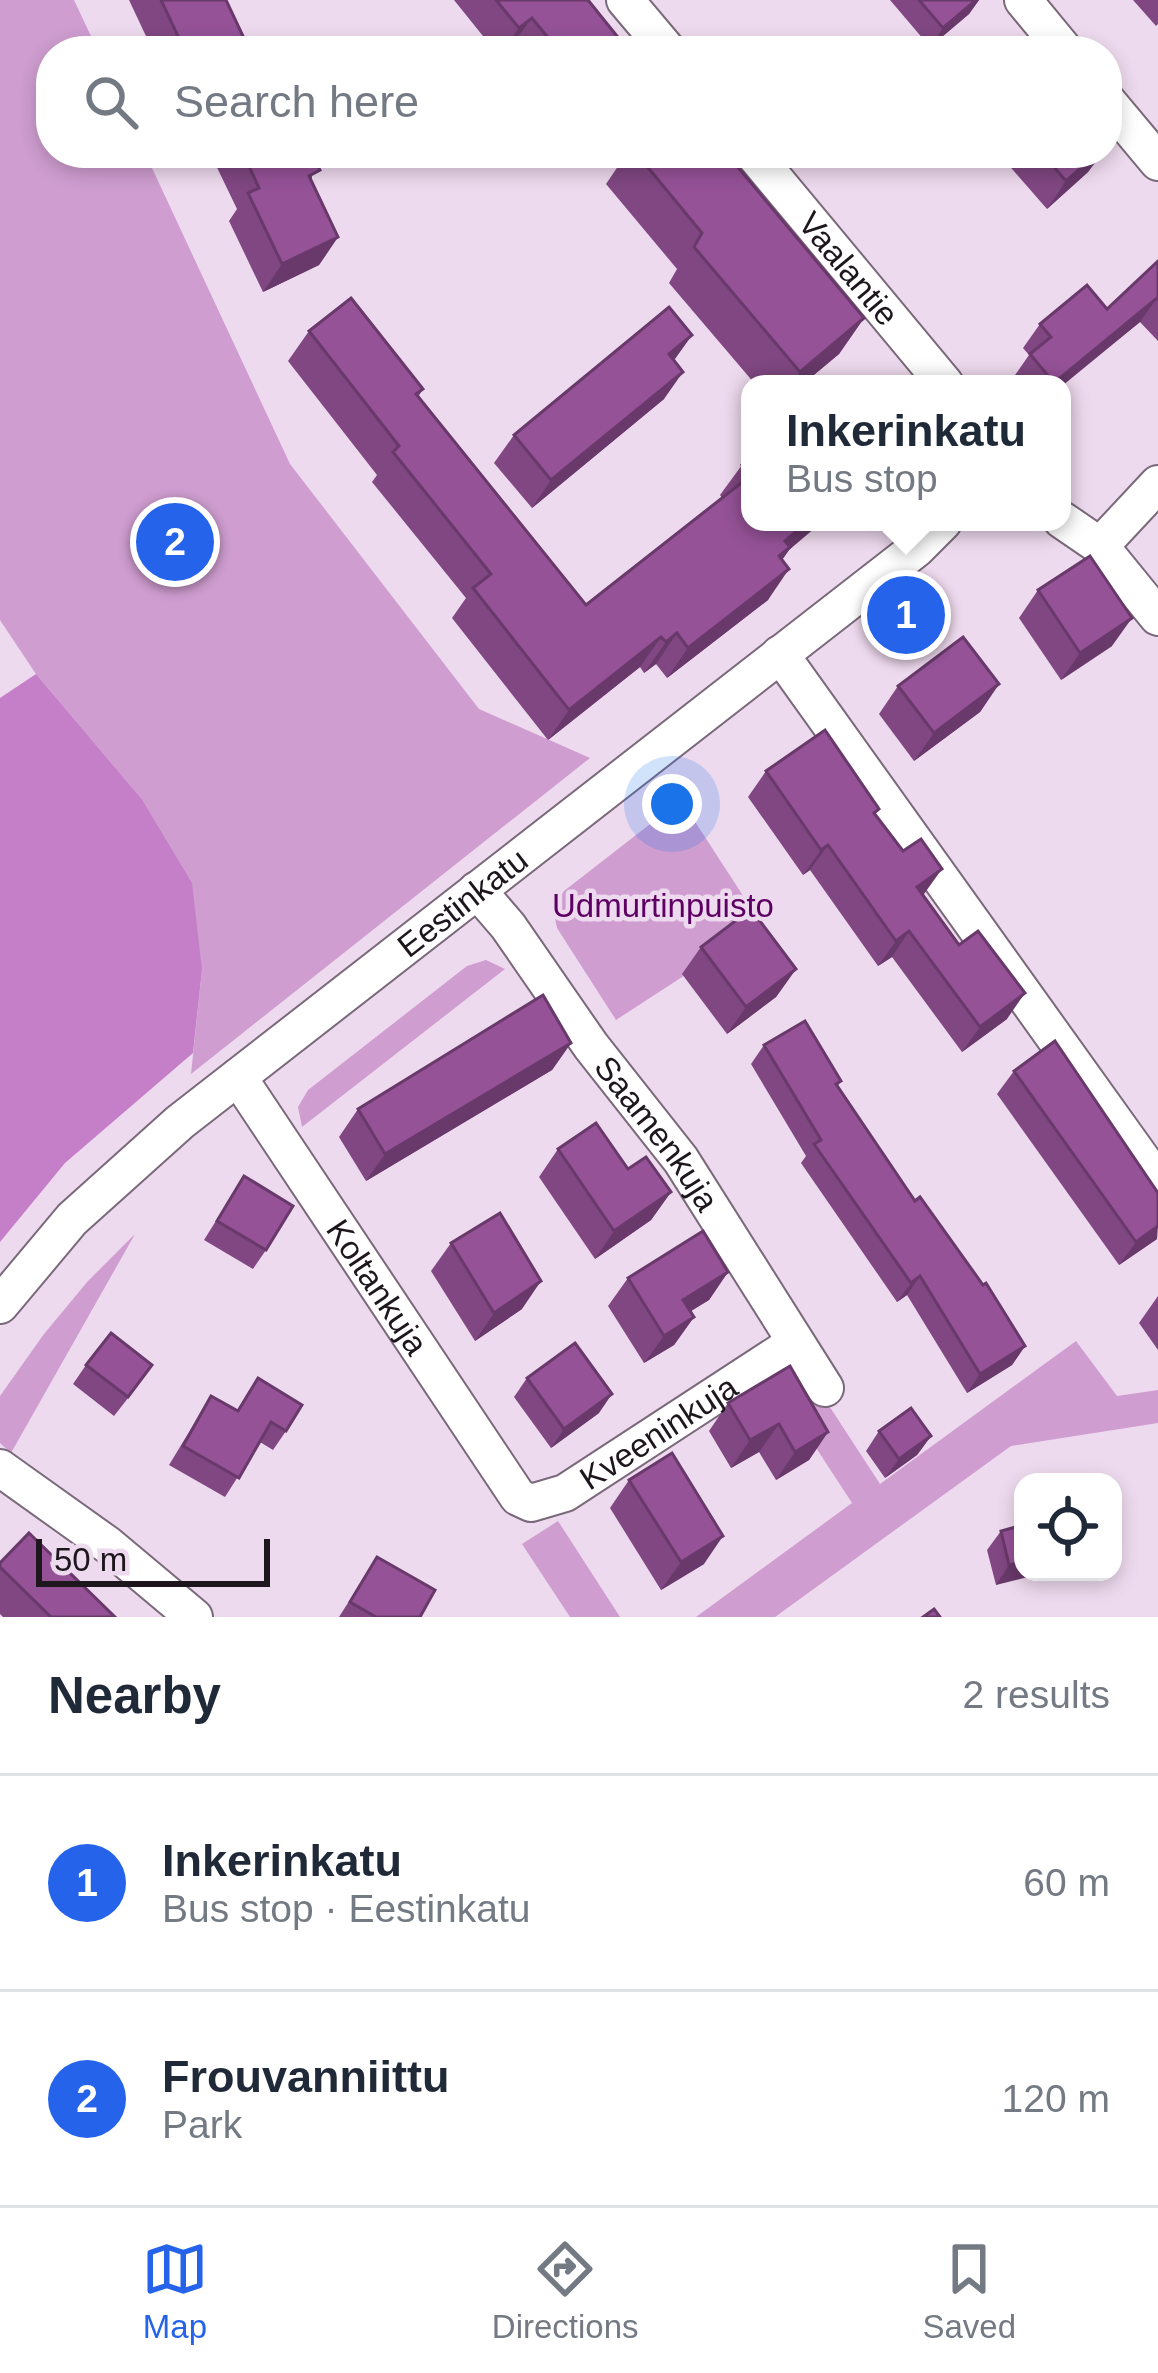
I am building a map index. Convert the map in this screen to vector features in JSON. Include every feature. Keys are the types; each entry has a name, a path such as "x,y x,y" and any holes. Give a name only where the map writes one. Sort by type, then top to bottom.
{"street":[{"path":"625,0 655,36"},
{"path":"1023,0 1053,36"},
{"path":"1122,119 1158,162"},
{"name":"Vaalantie","path":"765,168 938,375"},
{"path":"1100,546 1158,484"},
{"path":"1071,526 1100,546 1158,617"},
{"name":"Eestinkatu","path":"0,1305 72,1219 180,1121 934,531"},
{"path":"780,654 1158,1182"},
{"name":"Saamenkuja","path":"477,890 681,1160 825,1388"},
{"name":"Koltankuja","path":"238,1077 518,1497"},
{"name":"Kveeninkuja","path":"518,1497 531,1503 565,1493 795,1342"},
{"path":"0,1468 108,1545 194,1617"}],"green space":[{"path":"0,0 74,0 91,36 36,36 36,168 152,168 290,464 479,709 590,758 191,1074 202,970 141,798 36,674 0,620"},
{"name":"Udmurtinpuisto","path":"681,800 762,925 616,1020 557,928 553,908 564,891"},
{"name":"Udmurtinpuisto","path":"486,960 505,969 302,1127 298,1107 308,1090 467,966"},
{"path":"135,1234 11,1453 0,1443 0,1396 88,1281"},
{"path":"1076,1341 1117,1396 1158,1390 1158,1423 1011,1446 775,1617 696,1617 852,1503 796,1417 824,1398 880,1484"},
{"path":"558,1521 620,1617 570,1617 522,1544"}],"shaded area":[{"path":"36,674 141,798 192,883 202,970 193,1053 65,1163 0,1242 0,698"}],"building":[{"path":"161,0 226,0 243,36 178,36"},
{"path":"496,0 588,0 617,36 547,36 532,18 519,28"},
{"path":"919,0 976,0 943,28"},
{"path":"250,168 319,168 309,176 338,237 282,264 248,193 259,188"},
{"path":"648,168 739,168 864,318 800,372 694,247 702,233"},
{"path":"1055,168 1081,168 1066,181"},
{"path":"1158,261 1158,299 1064,375 1047,375 1030,354 1051,337 1040,324 1087,285 1107,309"},
{"path":"351,298 423,389 416,394 586,605 741,483 741,531 797,531 785,541 790,547 779,556 789,569 688,648 677,633 666,642 661,637 569,710 473,588 491,574 393,452 399,446 309,331"},
{"path":"669,307 692,335 669,354 683,372 551,480 514,435"},
{"path":"1090,556 1132,618 1080,653 1038,590"},
{"path":"963,637 999,684 934,733 898,686"},
{"path":"825,730 879,809 874,813 903,851 921,839 942,869 917,887 959,945 978,931 1025,993 980,1027 909,931 896,941 828,845 821,850 766,771"},
{"path":"751,909 796,969 746,1007 701,947"},
{"path":"543,995 571,1043 385,1154 358,1109"},
{"path":"805,1021 841,1081 836,1084 915,1201 920,1197 986,1283 1025,1346 980,1374 920,1276 911,1283 814,1144 821,1140 764,1045"},
{"path":"1055,1041 1158,1193 1158,1226 1136,1242 1014,1071"},
{"path":"596,1123 628,1169 646,1157 671,1192 614,1231 558,1149"},
{"path":"244,1176 293,1206 266,1250 217,1221"},
{"path":"500,1213 541,1281 494,1313 451,1243"},
{"path":"703,1231 728,1272 683,1300 694,1317 664,1336 628,1278"},
{"path":"111,1333 152,1365 128,1397 86,1365"},
{"path":"575,1343 612,1394 564,1429 527,1378"},
{"path":"790,1366 828,1432 795,1452 779,1424 750,1440 728,1403"},
{"path":"258,1378 302,1405 286,1431 271,1422 239,1478 183,1446 211,1396 238,1411"},
{"path":"911,1408 931,1436 899,1459 879,1431"},
{"path":"672,1453 723,1536 681,1562 629,1480"},
{"path":"1014,1527 1014,1564 1009,1565 1001,1531"},
{"path":"29,1533 115,1617 51,1617 0,1567"},
{"path":"377,1557 435,1590 420,1617 376,1617 350,1602"}],"place":[{"name":"Frouvanniittu","path":"175,542"},
{"name":"Inkerinkatu","path":"906,615"}]}
